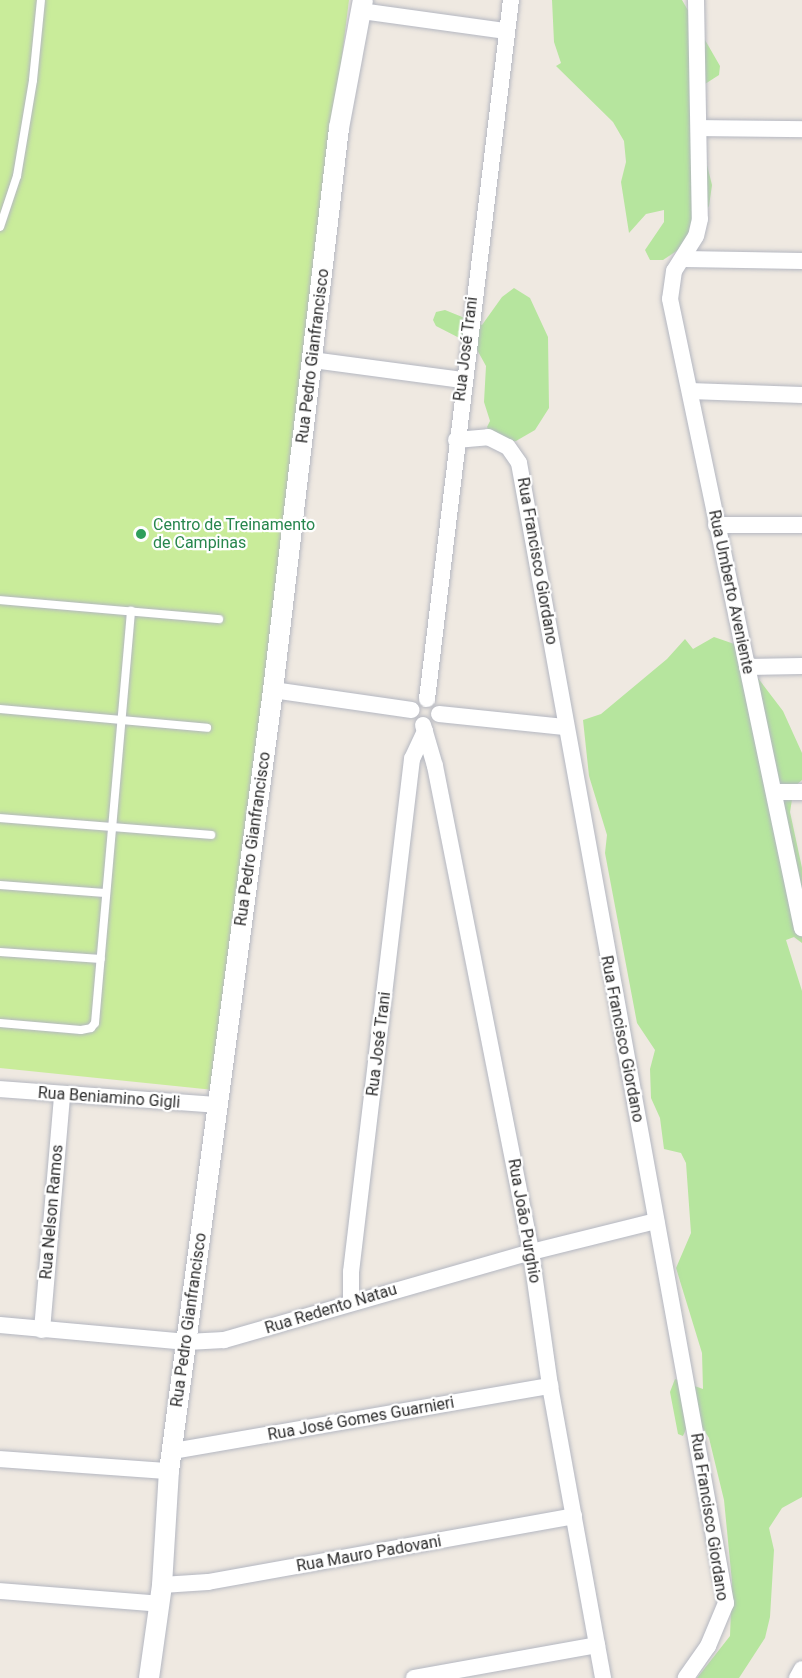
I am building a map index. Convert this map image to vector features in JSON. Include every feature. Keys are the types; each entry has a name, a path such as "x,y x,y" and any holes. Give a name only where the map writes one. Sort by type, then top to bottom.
{"street":[{"name":"Rua José Trani","path":"427,699 462,380 511,0"},
{"name":"Rua Umberto Aveniente","path":"696,0 701,128 700,219 684,259 674,271 670,299 716,525 776,792 802,925"},
{"path":"362,5 506,31"},
{"name":"Rua Pedro Gianfrancisco","path":"149,1678 161,1595 169,1472 273,690 339,128 362,5"},
{"path":"701,128 802,129"},
{"path":"684,259 802,261"},
{"path":"312,360 462,380"},
{"path":"690,392 802,395"},
{"name":"Rua Francisco Giordano","path":"456,440 488,437 508,447 519,463 564,727 726,1603 708,1646 686,1678"},
{"path":"716,525 802,525"},
{"path":"747,667 802,666"},
{"path":"273,690 412,710"},
{"path":"430,723 436,705 427,699 419,700 412,710 413,718 430,723 564,727"},
{"name":"Rua José Trani","path":"351,1302 351,1272 412,759 430,723"},
{"name":"Rua João Purghio","path":"430,723 435,766 531,1252 550,1386 603,1678"},
{"path":"410,786 435,766"},
{"path":"776,792 802,792"},
{"name":"Rua Beniamino Gigli","path":"0,1089 218,1105"},
{"name":"Rua Nelson Ramos","path":"42,1330 62,1095"},
{"name":"Rua Redento Natau","path":"0,1325 187,1342 225,1340 531,1252 656,1221"},
{"name":"Rua José Gomes Guarnieri","path":"172,1451 550,1386"},
{"path":"0,1459 169,1472"},
{"name":"Rua Mauro Padovani","path":"0,1591 161,1595 220,1580 574,1516"},
{"path":"414,1678 597,1644"},
{"path":"797,1678 802,1669"}],"lane":[{"path":"0,227 17,176 33,80 41,0"},
{"path":"0,600 219,619"},
{"path":"0,1023 91,1028 101,958 131,611"},
{"path":"0,709 207,728"},
{"path":"0,818 211,835"},
{"path":"0,885 105,893"},
{"path":"0,952 101,958"}],"green space":[{"name":"Centro de Treinamento de Campinas","path":"0,0 349,0 214,1090 0,1068"},
{"path":"552,0 682,0 720,66 719,75 705,84 706,161 712,185 709,206 678,250 663,260 650,260 645,250 664,222 664,210 646,214 629,233 621,182 626,162 624,141 613,122 556,66 561,63 554,42"},
{"path":"514,288 530,298 548,337 549,408 535,430 516,441 494,443 487,427 490,421 484,402 486,366 475,346 436,326 433,320 436,312 445,310 482,325 502,297"},
{"path":"714,637 743,647 748,665 783,711 802,753 802,780 794,787 790,812 802,868 802,943 794,937 786,940 802,991 802,1497 782,1508 769,1528 774,1550 770,1617 765,1638 739,1678 697,1678 730,1636 732,1582 724,1500 709,1438 693,1413 683,1436 678,1434 670,1392 675,1379 703,1389 702,1353 676,1268 691,1233 686,1163 681,1153 664,1149 660,1118 651,1098 650,1069 655,1050 637,1023 605,853 607,835 589,776 583,720 601,714 667,659 685,639 693,649"}],"place":[{"name":"Centro de Treinamento de Campinas","path":"141,534"}]}
